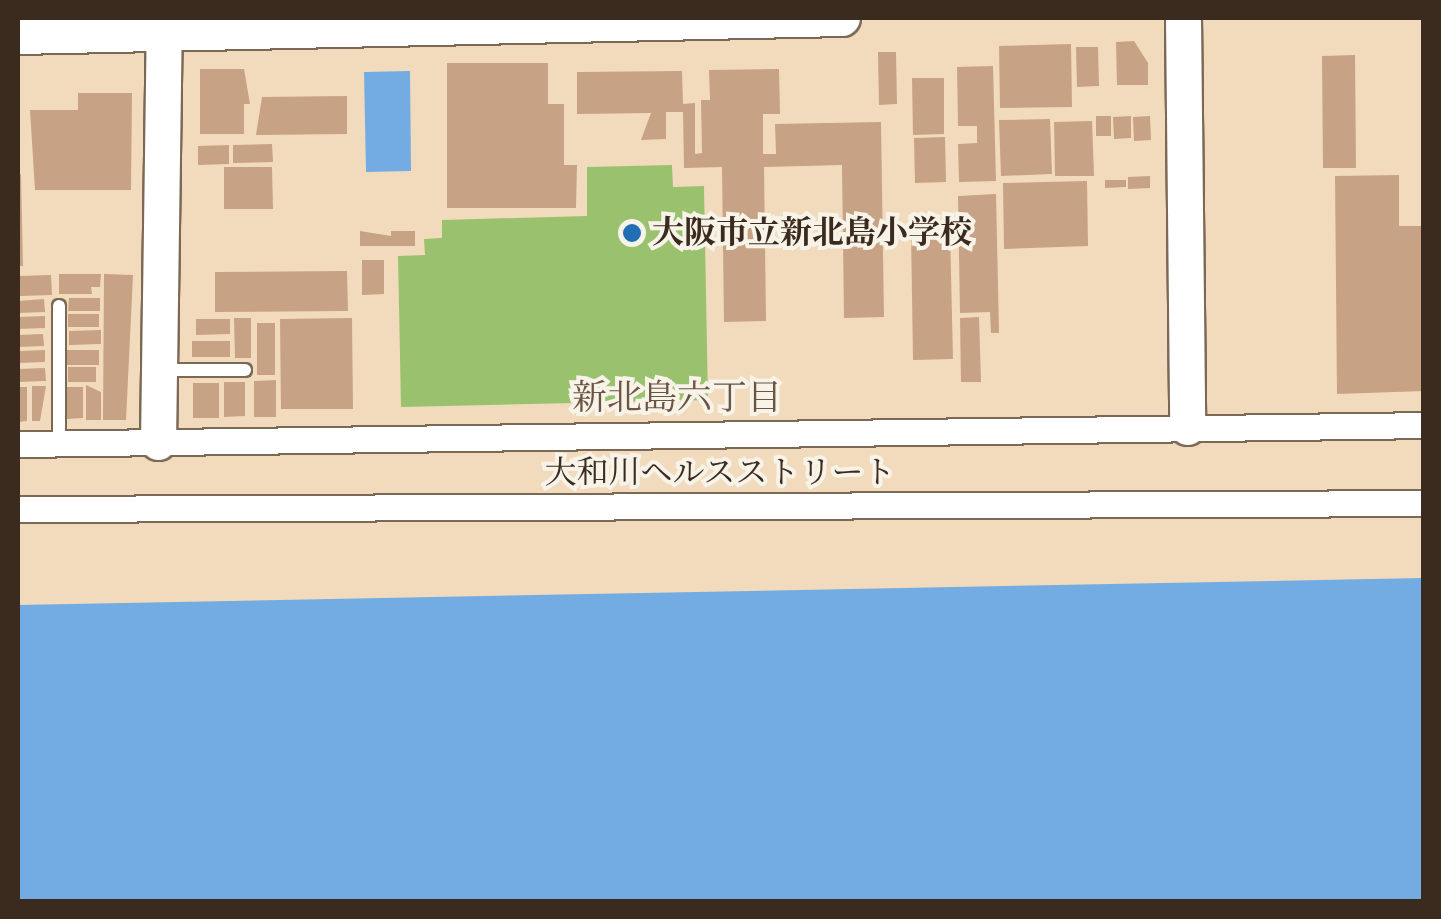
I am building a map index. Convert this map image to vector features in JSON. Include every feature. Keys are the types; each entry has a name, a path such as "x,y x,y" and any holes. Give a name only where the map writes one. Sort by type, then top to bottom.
{"street":[{"path":"18,36 163,26 842,18"},
{"path":"1184,18 1187,427"},
{"path":"158,442 163,26"},
{"path":"18,444 1424,424"},
{"name":"大和川ヘルスストリート","path":"18,509 1424,503"}],"lane":[{"path":"58,444 59,306"},
{"path":"160,370 245,370"}],"green space":[{"path":"672,165 673,187 704,186 708,400 401,407 398,256 425,255 424,239 442,238 442,220 587,216 587,167"}],"water":[{"path":"410,71 411,171 366,172 364,72"},
{"path":"1423,578 1423,901 18,901 18,605"}],"building":[{"path":"1134,41 1148,63 1148,85 1117,85 1116,42"},
{"path":"1071,44 1072,107 1000,108 999,46"},
{"path":"1076,47 1098,47 1099,86 1077,87"},
{"path":"878,52 896,52 897,104 879,105"},
{"path":"1355,55 1356,168 1323,168 1322,56"},
{"path":"447,63 548,63 548,104 564,104 564,165 577,165 576,208 447,208"},
{"path":"993,66 996,181 959,182 958,144 977,143 977,126 958,126 957,67"},
{"path":"200,69 244,69 250,104 244,104 244,134 200,134"},
{"path":"779,69 780,114 763,114 763,154 776,154 775,124 881,122 884,317 844,318 842,165 764,167 766,321 724,322 722,167 684,168 683,112 666,112 666,139 641,140 651,113 577,114 577,72 682,71 683,104 695,103 695,154 702,153 701,100 710,100 709,70"},
{"path":"912,78 944,78 944,134 913,135"},
{"path":"78,93 132,93 131,190 35,190 30,110 78,110"},
{"path":"347,96 347,134 256,135 262,97"},
{"path":"1096,116 1111,116 1111,136 1096,136"},
{"path":"1131,116 1131,138 1114,139 1113,117"},
{"path":"1150,116 1151,140 1134,141 1133,117"},
{"path":"1050,119 1052,174 1001,176 999,120"},
{"path":"1092,121 1094,176 1055,176 1054,122"},
{"path":"945,137 946,182 915,183 914,138"},
{"path":"272,144 273,162 233,163 233,145"},
{"path":"229,145 229,164 198,165 198,146"},
{"path":"224,167 272,167 273,209 224,209"},
{"path":"21,174 23,266 18,266"},
{"path":"1399,175 1399,226 1424,226 1424,391 1337,394 1335,176"},
{"path":"1150,176 1150,188 1128,189 1128,177"},
{"path":"1105,180 1126,180 1126,187 1105,188"},
{"path":"1087,181 1088,246 1004,249 1003,183"},
{"path":"996,194 999,333 991,333 990,312 960,313 958,196"},
{"path":"360,231 391,236 391,231 415,231 415,246 360,246"},
{"path":"950,231 953,359 913,360 911,232"},
{"path":"362,260 384,260 384,294 362,295"},
{"path":"347,271 348,311 215,312 215,272"},
{"path":"59,274 101,274 100,287 91,287 92,294 59,294"},
{"path":"104,274 133,275 126,420 103,420"},
{"path":"51,275 52,295 20,296 18,276"},
{"path":"69,298 100,298 100,311 68,311"},
{"path":"44,299 45,312 18,313 18,301"},
{"path":"68,314 99,314 99,327 68,327"},
{"path":"45,316 45,328 18,329 18,317"},
{"path":"979,317 981,382 961,382 960,318"},
{"path":"234,318 251,318 251,358 235,358"},
{"path":"352,318 353,409 281,409 280,319"},
{"path":"196,319 230,319 230,334 196,335"},
{"path":"257,323 275,323 275,375 257,375"},
{"path":"101,330 101,344 69,345 69,331"},
{"path":"43,334 44,346 18,347 18,335"},
{"path":"192,341 230,341 230,357 192,357"},
{"path":"45,350 45,362 18,363 18,351"},
{"path":"67,350 99,350 99,365 67,365"},
{"path":"68,367 96,367 96,382 68,382"},
{"path":"45,368 46,381 18,382 18,369"},
{"path":"276,380 276,417 254,417 254,381"},
{"path":"224,382 245,382 245,416 224,417"},
{"path":"193,383 219,383 219,418 193,418"},
{"path":"86,385 101,392 101,420 86,420"},
{"path":"32,386 46,386 40,421 32,421"},
{"path":"18,387 27,387 27,421 18,422"},
{"path":"67,387 83,387 83,418 67,419"}],"place":[{"name":"大阪市立新北島小学校","path":"632,233"}],"district":[{"name":"新北島六丁目","path":"677,398"}]}
